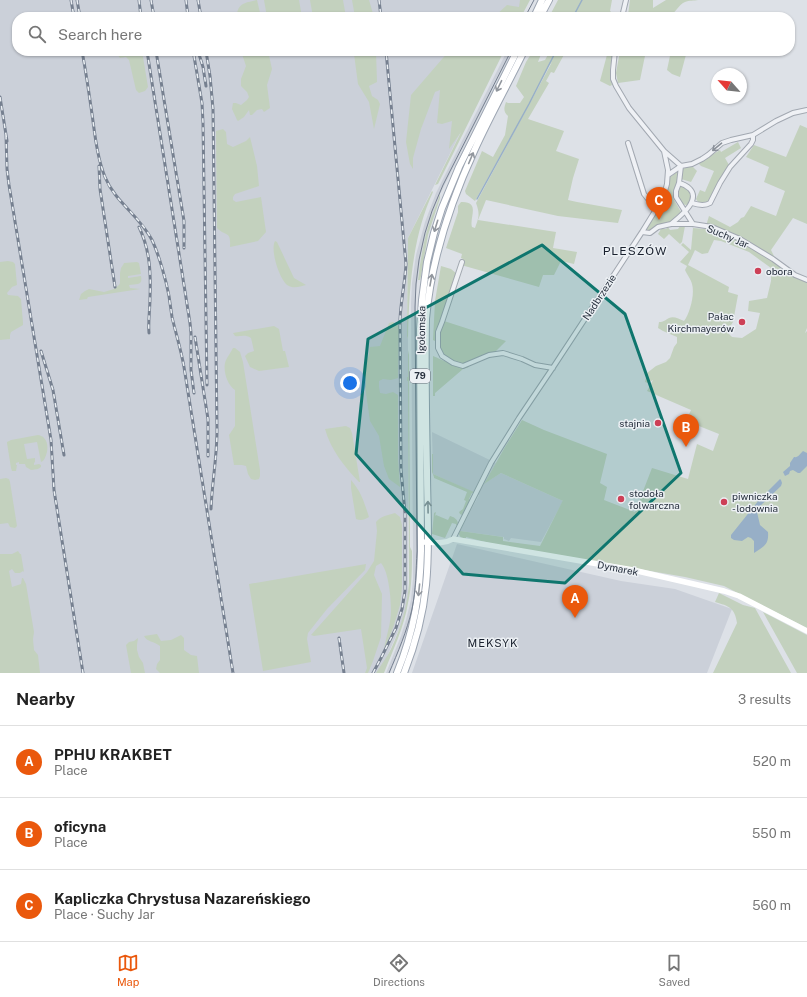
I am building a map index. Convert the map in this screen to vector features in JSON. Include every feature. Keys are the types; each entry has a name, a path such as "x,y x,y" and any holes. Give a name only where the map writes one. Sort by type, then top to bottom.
{"main road":[{"path":"536,12 542,0"},
{"path":"543,12 549,0"},
{"name":"Igołomska","path":"397,673 409,640 416,612 420,581 420,329 427,262 436,226 451,185 515,56"},
{"name":"Igołomska","path":"404,673 417,635 423,608 427,578 426,324 427,303 433,271 444,227 465,172 476,146 521,56"}],"street":[{"path":"623,12 626,0"},
{"name":"Nadbrzezie","path":"453,539 491,463 663,198 668,175 664,151 629,108 616,86 613,79 614,56"},
{"path":"668,175 681,166 692,164 702,159 722,143 753,135 793,112 807,110"},
{"path":"692,203 700,205 710,203 730,167 751,144 753,135"},
{"path":"628,143 644,194 656,209"},
{"path":"664,151 681,166"},
{"path":"681,166 676,197 693,224"},
{"path":"671,224 685,212 692,203 692,191 682,183 679,183"},
{"name":"Suchy Jar","path":"642,232 650,233 658,227 671,224 693,224 712,227 740,240 773,259 795,275 807,280"},
{"path":"462,262 438,332 438,346 442,356 453,363 464,366 489,356 503,353 535,365 553,368"},
{"name":"Dymarek","path":"421,542 446,542 453,539 633,570 724,591 739,596 807,631"}],"highlighted area":[{"path":"542,245 625,314 681,473 565,583 463,574 356,454 368,339"}],"shaded area":[{"path":"0,0 527,0 521,12 12,12 12,56 499,56 408,238 408,594 402,622 380,673 0,673"},
{"path":"504,56 509,56 440,194 428,226 421,255 416,291 417,583 413,613 407,631 390,673 386,673 401,636 411,600 413,579 412,283 416,255 425,222 436,193"},
{"path":"432,432 496,463 485,483 501,473 563,501 541,542 511,538 509,541 504,539 504,537 460,531 479,495 433,474"},
{"path":"457,544 621,581 675,589 732,609 707,673 412,673"}],"green space":[{"path":"257,0 260,12 237,12 240,6"},
{"path":"264,0 299,0 301,12 266,12"},
{"path":"310,0 343,0 345,12 312,12"},
{"path":"352,0 369,0 373,12 354,12"},
{"path":"520,0 530,0 524,12 499,12 507,5 519,7"},
{"path":"558,0 612,0 610,11 611,12 552,12"},
{"path":"630,0 653,0 653,8 666,0 698,0 685,2 674,12 628,12"},
{"path":"119,56 143,56 148,87 145,91 139,93 136,90 129,60 126,57 120,58"},
{"path":"243,56 269,56 272,69 267,85 270,108 264,112 262,109 257,110 252,115 250,115 249,110 244,117 238,121 232,109 233,103 241,105 249,97 247,92 241,86 241,79 246,66"},
{"path":"354,56 376,56 377,82 369,86 372,96 378,100 380,104 374,129 369,102 358,84"},
{"path":"445,56 502,56 438,184 435,185 461,132 449,149 452,121 442,124 437,123 440,90 435,92 421,129 413,158 413,169 410,164 406,142 411,95"},
{"path":"530,56 540,56 538,62 545,60 547,56 563,56 554,73 551,72 546,81 549,83 528,119 564,131 556,151 579,159 568,200 622,210 618,223 558,216 486,200 478,220 556,232 553,248 577,252 574,264 561,261 554,275 543,275 539,287 461,265 463,259 461,258 462,254 446,248 458,212 458,206 461,202 471,204 473,211 471,223 472,227 475,228 478,216 476,203 552,62 547,68 528,106 475,201 466,194 465,191 482,151 493,157 505,135 508,116 504,109 506,102 520,103 524,97 516,86"},
{"path":"607,56 612,56 610,69 612,85 610,86 600,81"},
{"path":"619,56 645,56 640,80 618,83 616,73"},
{"path":"670,56 686,56 680,77 667,70"},
{"path":"800,125 807,128 807,224 793,218 771,250 777,261 785,270 807,282 807,328 805,333 807,331 807,628 724,586 685,577 493,544 466,537 462,538 459,534 460,531 503,537 503,541 540,546 563,501 501,473 484,484 522,420 607,454 600,483 607,487 604,500 635,512 652,468 688,479 697,444 713,451 719,434 694,424 693,426 685,423 691,410 647,391 653,380 648,383 645,382 647,373 670,358 677,343 677,337 658,328 659,322 673,317 684,321 691,303 693,288 691,280 685,270 687,266 680,262 689,252 681,245 683,243 691,250 693,228 705,229 709,216 730,227 744,217 751,206 776,216 785,191 764,182 769,167 746,157 754,145 786,157","holes":["714,240 721,241 749,252 771,268 771,281 767,298 749,301 748,311 760,313 756,329 742,338 732,337 728,333 733,322 738,295 728,292 729,287 688,265 695,250 702,254 708,253"]},
{"path":"223,129 226,132 227,144 233,147 246,141 250,137 257,166 259,186 235,194 233,200 236,202 261,197 266,232 258,241 230,247 229,236 217,228 216,131"},
{"path":"738,142 741,148 725,158 729,165 725,170 726,171 710,201 706,204 699,203 696,199 700,190 705,192 714,171 701,166 699,164 700,162 720,150 721,152"},
{"path":"689,166 693,167 697,171 691,182 681,179 683,169"},
{"path":"677,172 679,173 678,180 673,198 681,212 669,223 648,232 645,231 664,199 667,192 669,178"},
{"path":"680,186 689,190 691,196 687,205 681,203 678,198 678,189"},
{"path":"432,191 433,192 420,227 413,264 409,301 408,339 408,238"},
{"path":"440,194 428,235 420,280 418,280 426,233"},
{"path":"680,226 685,226 682,242 680,244 669,234 664,239 658,234 661,229 666,229 668,227 670,230 678,229"},
{"path":"275,241 277,242 294,278 306,285 292,287 287,285 284,281 278,270 274,257"},
{"path":"8,261 15,264 17,285 12,287 7,293 8,295 18,296 21,299 23,325 11,332 10,339 0,340 0,262"},
{"path":"124,263 139,263 141,274 128,276 128,278 141,276 140,283 129,285 130,288 140,289 88,297 87,299 79,300 81,294 89,289 104,292 114,289 120,283 121,268"},
{"path":"441,266 451,269 457,274 442,320 436,330 435,341 433,340 435,301"},
{"path":"444,321 506,341 496,352 464,365 449,359 445,356 441,349 440,337"},
{"path":"393,322 399,326 398,378 391,380 383,379 379,381 379,387 380,393 386,394 393,392 398,395 398,459 400,487 389,479 384,466 379,436 370,421 363,372 364,363 368,358 370,347 380,346 389,323"},
{"path":"274,326 279,329 283,351 285,351 289,367 259,371 250,367 245,356 254,351 251,338 245,336 235,336 233,333"},
{"path":"233,348 240,352 243,362 260,470 259,479 255,480 251,479 246,466 234,465 229,435 235,426 235,390 228,381 225,372 225,364"},
{"path":"408,350 410,547 412,551 411,584 401,630 384,673 376,673 389,652 398,633 405,609 409,583"},
{"path":"433,356 446,362 469,367 463,369 435,393 435,396 433,396"},
{"path":"346,426 350,428 352,433 360,482 348,470 339,457 331,444 325,429"},
{"path":"38,435 43,437 47,443 47,453 43,461 41,462 37,442 24,444 27,459 35,458 34,465 39,464 41,467 31,470 26,467 25,464 19,464 19,462 16,463 16,471 12,471 7,442"},
{"path":"432,454 433,474 474,492 472,493 462,515 459,512 463,509 467,492 434,478 432,472"},
{"path":"0,479 9,479 10,482 17,526 15,528 10,527 8,523 0,524"},
{"path":"351,480 360,493 369,517 359,520 356,519"},
{"path":"436,512 435,516 436,515 448,520 450,516 455,518 458,522 456,526 456,524 452,523 445,538 432,534 434,513"},
{"path":"395,513 400,517 402,525 402,588 400,605 384,649 391,616 391,606 388,579 381,563 376,566 374,575 382,594 381,637 368,673 365,673 367,668 361,629 314,636 311,635 367,572 374,561 377,531 376,522 382,517"},
{"path":"18,551 21,554 24,572 15,573 12,569 9,571 12,587 21,584 22,578 26,584 34,632 34,650 38,655 40,673 0,673 0,554 12,554"},
{"path":"366,564 365,570 327,609 308,633 307,639 311,662 263,671 249,584"},
{"path":"719,593 743,605 755,608 791,673 713,673 737,623 735,614 730,608 715,602"},
{"path":"763,612 807,635 807,673 797,673"},
{"path":"157,634 161,641 171,640 181,635 184,638 184,650 191,655 197,656 199,673 160,673 156,669 160,660 160,646 144,636"},
{"path":"138,638 137,650 143,663 145,673 131,673 126,645"}],"water":[{"path":"803,451 807,453 807,466 800,473 793,470 785,476 783,472 790,466 790,463 794,457 798,456"},
{"path":"780,479 782,483 781,486 758,508 757,512 760,525 768,532 768,540 761,549 754,553 754,541 751,538 748,537 742,541 734,540 731,538 731,535 759,500"}],"waterway":[{"path":"576,12 582,0"},
{"path":"477,199 553,56"}],"tram line":[{"path":"528,12 534,0"},
{"path":"389,673 410,617 416,580 415,307 419,260 432,211 443,185 508,56"}],"railway":[{"path":"71,0 73,12"},
{"path":"77,0 79,12"},
{"path":"139,0 140,12"},
{"path":"151,0 153,12"},
{"path":"186,0 187,12"},
{"path":"198,0 200,12"},
{"path":"379,0 380,12"},
{"path":"83,56 97,146 105,177 109,186 121,202 147,231 160,260 166,283 172,317 184,367 233,673"},
{"path":"148,56 190,323 191,370 194,393"},
{"path":"157,56 184,221 184,248"},
{"path":"194,56 202,103 203,123 207,385"},
{"path":"200,56 206,86"},
{"path":"207,56 213,109 217,430 211,509"},
{"path":"373,673 396,628 402,609 405,591 405,513 401,470 400,319 406,264 386,56"},
{"path":"0,97 7,141"},
{"path":"6,135 9,185 51,440 54,490 83,673"},
{"path":"99,166 100,189 115,287"},
{"path":"139,227 146,244 150,271 149,333"},
{"path":"195,337 208,419 208,456"},
{"path":"41,351 53,390 64,455"},
{"path":"339,638 344,673"}],"place":[{"name":"Kapliczka Chrystusa Nazareńskiego","path":"659,220"},
{"name":"obora","path":"758,271"},
{"name":"Pałac Kirchmayerów","path":"742,322"},
{"name":"stajnia","path":"658,423"},
{"name":"oficyna","path":"686,447"},
{"name":"stodoła folwarczna","path":"621,499"},
{"name":"piwniczka - lodownia","path":"724,502"},
{"name":"PPHU KRAKBET","path":"575,618"}],"district":[{"name":"PLESZÓW","path":"635,251"},
{"name":"MEKSYK","path":"493,643"}]}
